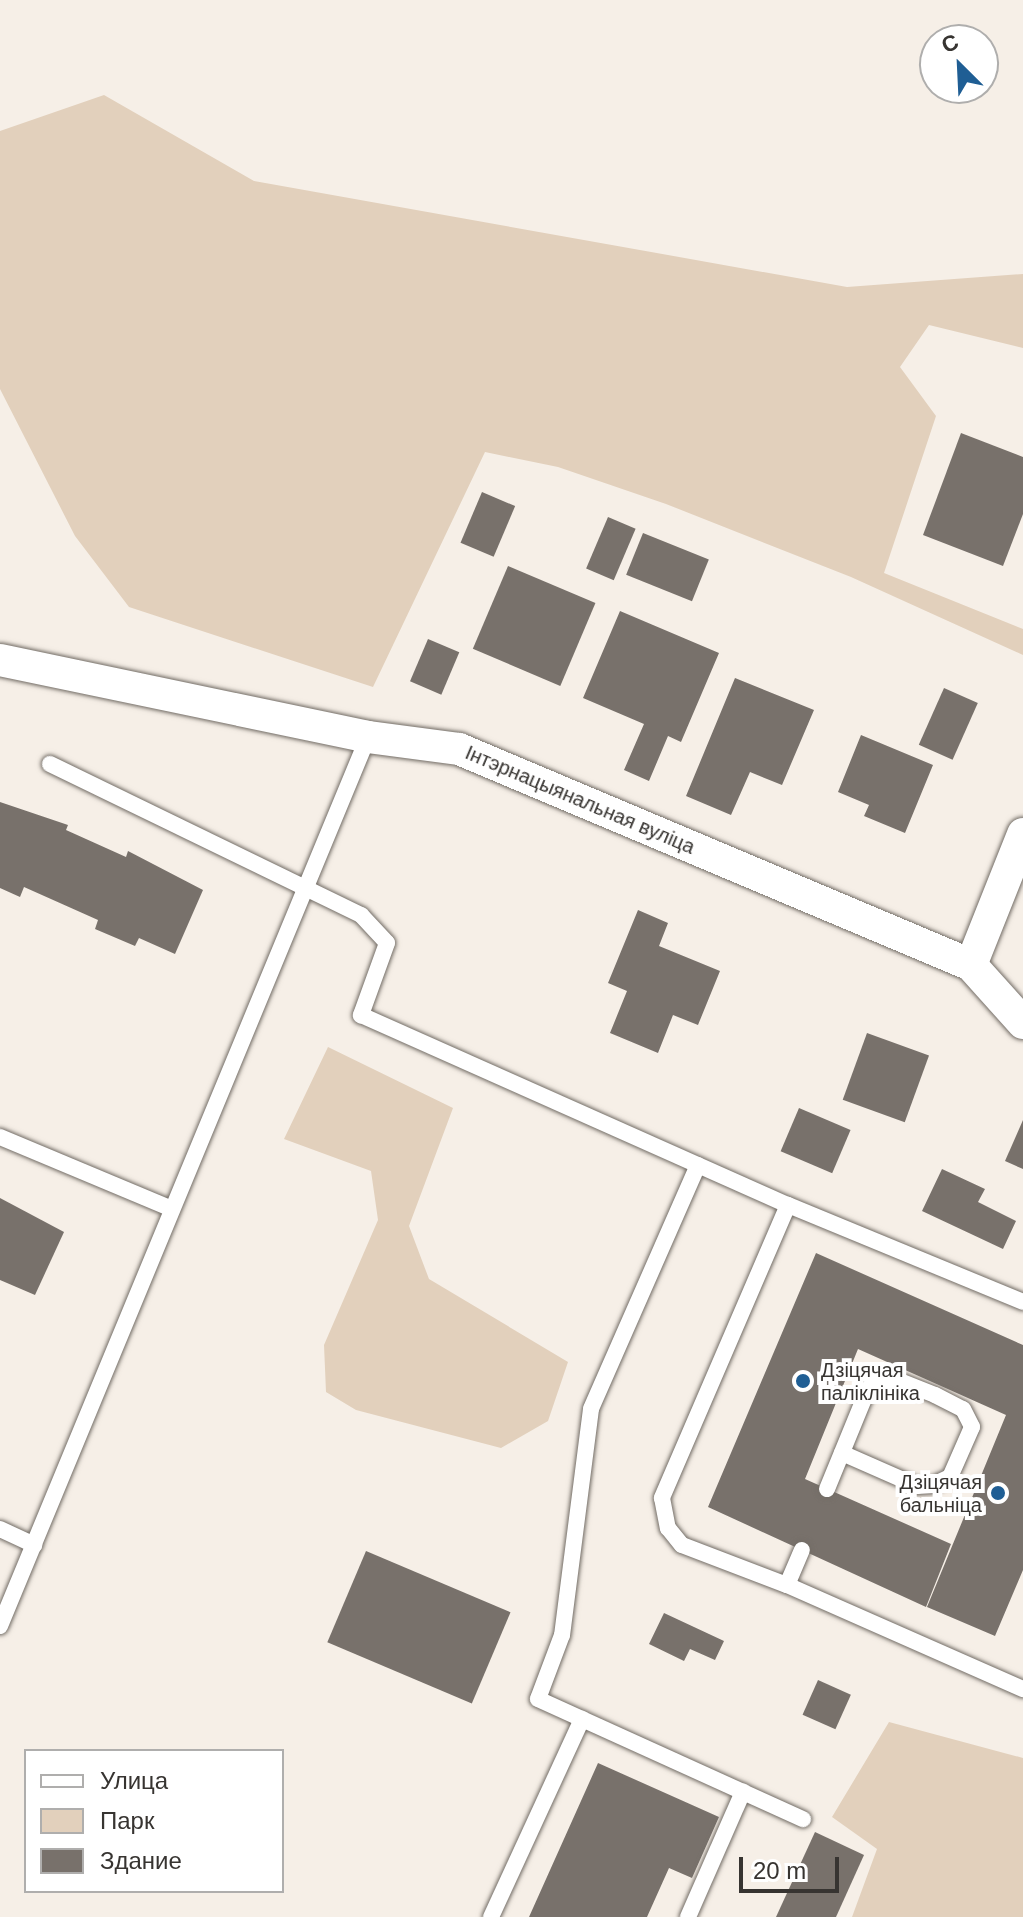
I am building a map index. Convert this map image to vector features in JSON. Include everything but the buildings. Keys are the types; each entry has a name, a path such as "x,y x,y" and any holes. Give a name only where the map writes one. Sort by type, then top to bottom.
{"street":[{"name":"Інтэрнацыянальная вуліца","path":"0,660 368,737 459,749 971,965 1023,1023"},
{"path":"971,965 1023,834"}],"lane":[{"path":"0,1626 368,737"},
{"path":"50,764 308,885 361,915 387,943 361,1015 788,1205 1023,1302"},
{"path":"0,1137 172,1209"},
{"path":"698,1165 591,1409 562,1635 538,1699 803,1819"},
{"path":"788,1205 662,1498 668,1528 682,1545 787,1585 1023,1689"},
{"path":"827,1489 842,1453 873,1381 892,1378 935,1395 963,1409 972,1427 950,1477 933,1485 917,1486 842,1453"},
{"path":"0,1529 34,1545"},
{"path":"787,1585 802,1550"},
{"path":"491,1917 582,1719"},
{"path":"688,1917 743,1792"}],"green space":[{"path":"104,95 254,181 847,287 1023,274 1023,348 929,325 900,367 936,416 884,573 1023,629 1023,655 851,577 666,504 558,467 485,452 373,687 129,607 75,536 0,389 0,131"},
{"path":"328,1047 453,1108 409,1226 429,1279 568,1362 548,1421 501,1448 356,1410 326,1392 324,1345 378,1220 371,1171 284,1139"},
{"path":"889,1722 1023,1758 1023,1917 852,1917 877,1849 832,1817"}],"place":[{"name":"Дзіцячая паліклініка","path":"803,1381"},
{"name":"Дзіцячая бальніца","path":"998,1493"}]}
